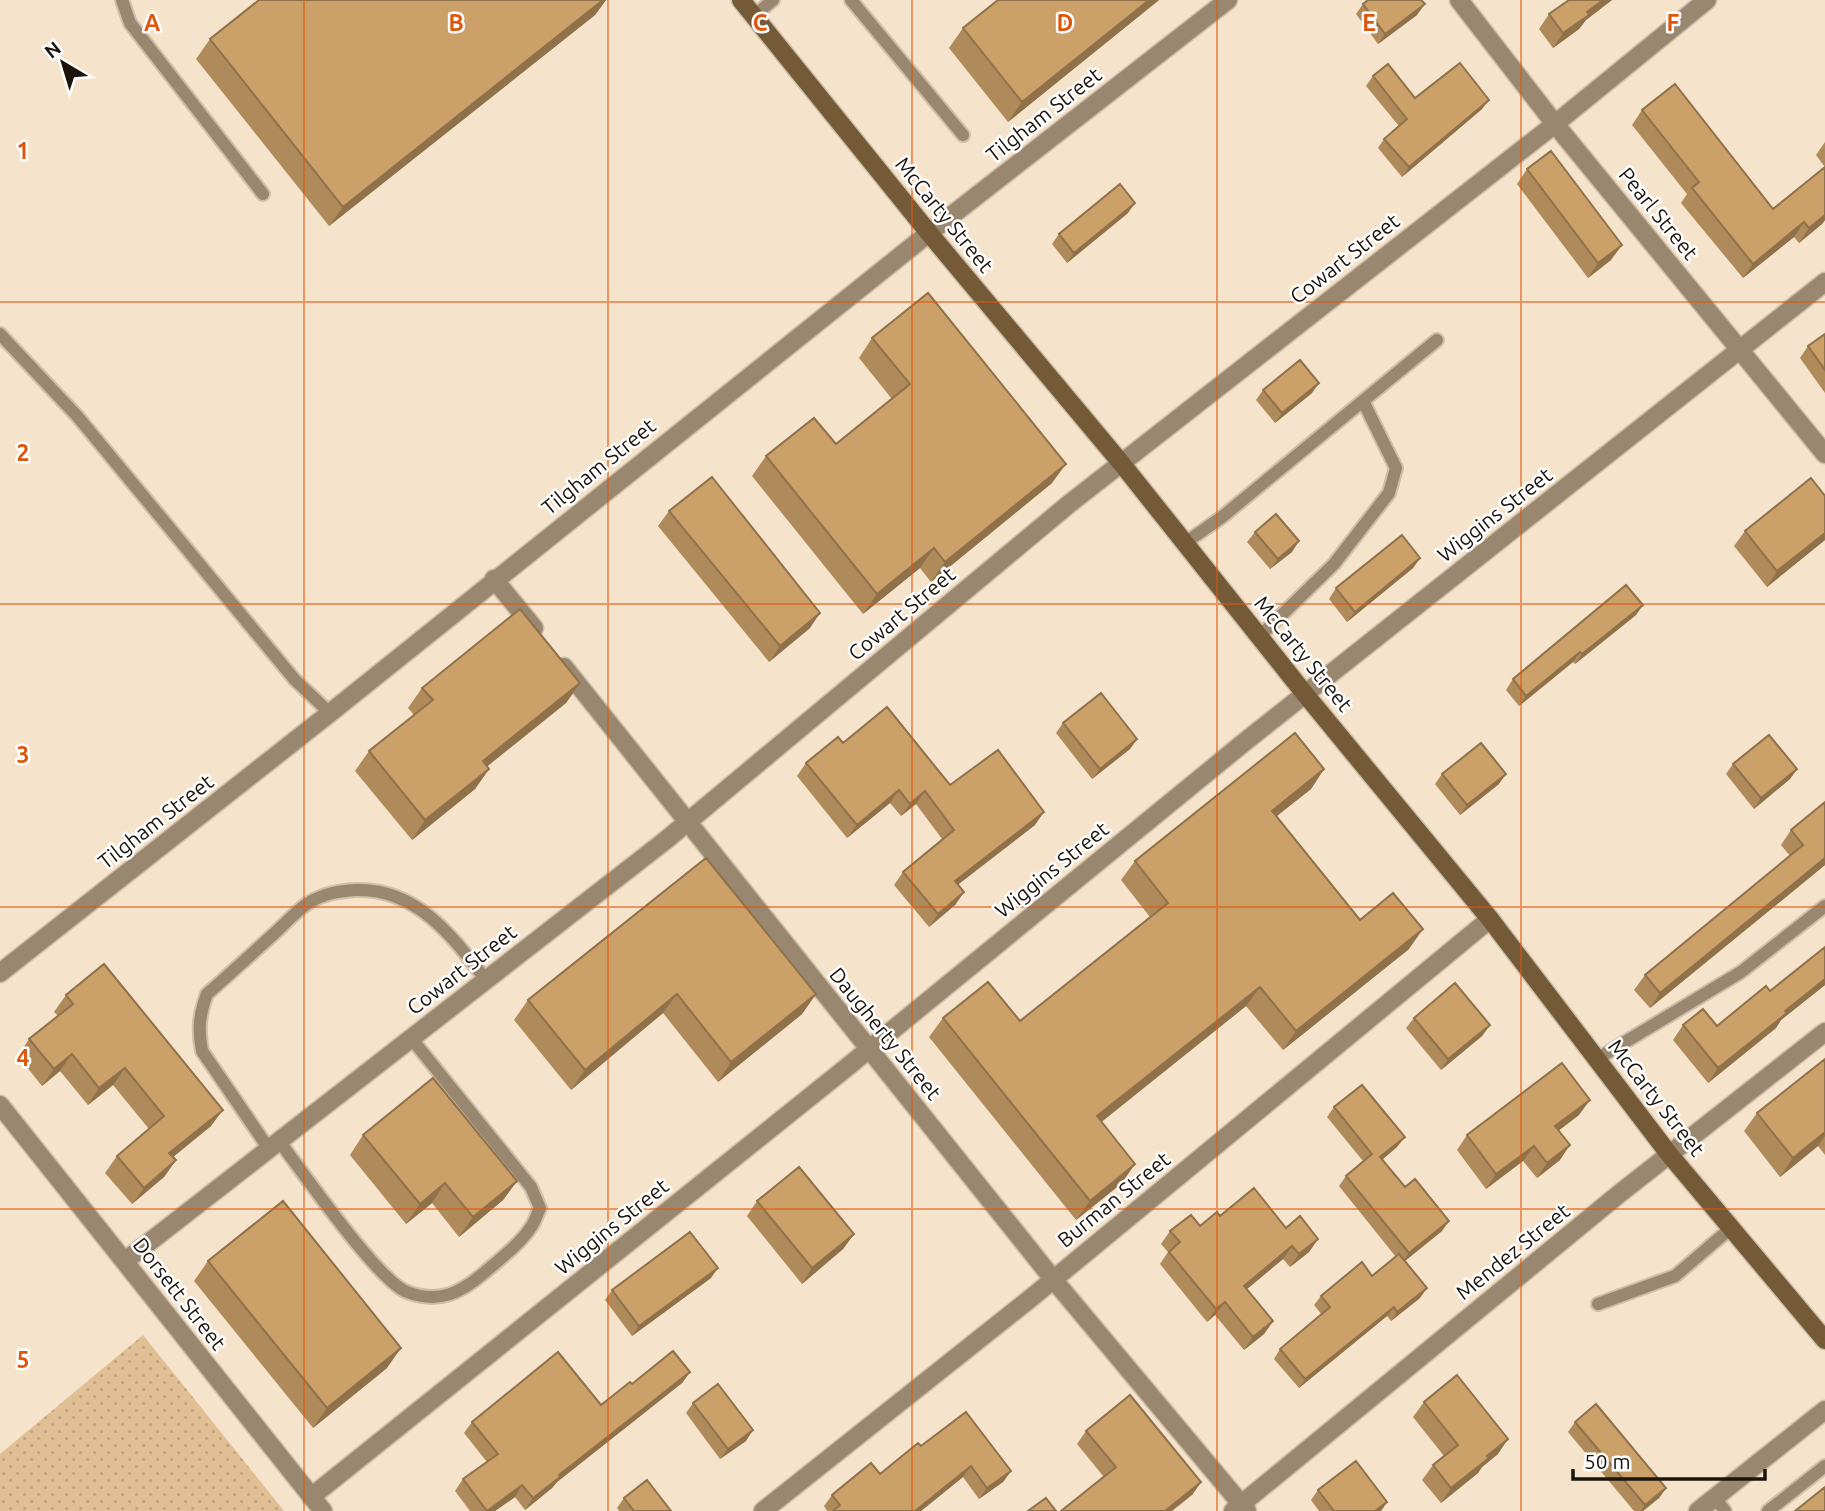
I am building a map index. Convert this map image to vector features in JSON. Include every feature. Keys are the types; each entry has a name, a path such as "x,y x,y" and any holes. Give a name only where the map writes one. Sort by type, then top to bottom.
{"main road":[{"name":"McCarty Street","path":"741,0 929,233 1122,464 1305,694 1490,919 1669,1154 1825,1340"}],"street":[{"name":"Tilgham Street","path":"0,973 330,713 929,233 1228,0"},
{"name":"Pearl Street","path":"1459,0 1555,124 1825,454"},
{"name":"Cowart Street","path":"125,1261 688,822 1069,504 1555,124 1707,0"},
{"name":"Wiggins Street","path":"317,1504 1305,694 1825,282"},
{"name":"Daugherty Street","path":"494,579 868,1050 1240,1509"},
{"name":"Burman Street","path":"763,1511 1053,1279 1490,919"},
{"name":"Mendez Street","path":"1240,1509 1669,1154 1825,1032"},
{"name":"Dorsett Street","path":"0,1105 317,1504"},
{"path":"1698,1511 1720,1504 1825,1410"}],"lane":[{"path":"122,0 130,23 263,194"},
{"path":"754,16 773,0"},
{"path":"851,0 963,135"},
{"path":"0,334 78,417 295,680 330,713"},
{"path":"1185,543 1222,517 1437,340"},
{"path":"1259,636 1334,564 1389,493 1396,468 1363,401"},
{"path":"411,1038 531,1187 540,1208 531,1228 472,1283 449,1296 425,1296 404,1291 383,1273 274,1145 202,1051 198,1032 200,1013 207,994 309,902 336,891 389,893 410,902 456,941 486,980"},
{"path":"1597,1059 1741,972 1825,906"},
{"path":"1598,1304 1675,1276 1731,1228"},
{"path":"1768,1511 1825,1466"}],"shaded area":[{"path":"143,1335 284,1511 0,1511 0,1454"}],"building":[{"path":"259,0 603,0 343,207 210,39"},
{"path":"998,0 1149,0 1022,102 963,28"},
{"path":"1368,0 1421,0 1425,4 1385,34 1363,4"},
{"path":"1569,0 1603,0 1587,12 1589,15 1563,33 1549,14"},
{"path":"1460,63 1489,100 1409,167 1384,139 1407,119 1373,76 1388,64 1415,98"},
{"path":"1675,84 1773,209 1825,167 1825,215 1809,228 1804,222 1753,264 1692,188 1699,182 1642,110"},
{"path":"1551,151 1622,245 1598,263 1527,169"},
{"path":"1120,184 1135,203 1074,253 1059,234"},
{"path":"928,293 1066,464 945,562 934,548 877,594 766,456 814,418 836,444 910,384 872,338"},
{"path":"1825,334 1825,370 1808,346"},
{"path":"1300,360 1319,383 1282,413 1263,390"},
{"path":"712,477 820,613 780,646 669,511"},
{"path":"1811,478 1825,496 1825,533 1777,571 1745,531"},
{"path":"1276,514 1299,541 1278,559 1255,532"},
{"path":"1402,535 1420,558 1355,612 1336,588"},
{"path":"1626,585 1643,605 1526,696 1513,679"},
{"path":"520,609 580,683 483,761 489,769 425,820 369,751 433,700 422,688"},
{"path":"1101,693 1137,739 1100,769 1063,723"},
{"path":"887,707 950,785 998,750 1044,812 955,881 964,892 938,914 903,872 954,830 925,791 910,804 899,790 857,825 806,763 838,737 843,743"},
{"path":"1295,733 1324,769 1272,811 1360,920 1393,893 1423,929 1296,1031 1260,987 1097,1116 1135,1164 1090,1201 943,1018 988,982 1020,1021 1168,903 1135,861"},
{"path":"1769,735 1797,769 1761,798 1733,764"},
{"path":"1481,743 1506,774 1467,805 1442,774"},
{"path":"1825,802 1825,858 1660,993 1645,975 1803,845 1791,830"},
{"path":"706,858 816,994 731,1062 677,994 585,1070 528,1000"},
{"path":"1825,947 1825,979 1718,1068 1683,1025 1703,1009 1717,1026 1766,986 1770,991"},
{"path":"104,964 223,1110 169,1153 176,1160 144,1188 117,1156 164,1116 125,1068 99,1088 72,1054 54,1069 29,1039 73,1004 66,995"},
{"path":"1455,983 1490,1025 1448,1059 1414,1018"},
{"path":"1825,1059 1825,1132 1793,1158 1757,1113"},
{"path":"1562,1063 1590,1100 1555,1126 1570,1145 1547,1163 1534,1146 1496,1174 1467,1135"},
{"path":"433,1078 517,1181 473,1217 445,1183 420,1204 363,1135"},
{"path":"1362,1085 1405,1137 1380,1157 1405,1187 1415,1179 1449,1221 1409,1253 1346,1176 1372,1154 1334,1107"},
{"path":"799,1167 854,1234 812,1268 757,1201"},
{"path":"1254,1188 1286,1228 1300,1216 1318,1239 1299,1254 1292,1246 1244,1286 1273,1321 1253,1337 1225,1302 1216,1309 1169,1252 1180,1242 1170,1231 1191,1215 1200,1226 1217,1212 1220,1216"},
{"path":"283,1201 401,1348 327,1408 208,1261"},
{"path":"690,1232 718,1268 639,1326 612,1290"},
{"path":"1399,1254 1427,1288 1397,1312 1394,1307 1305,1379 1280,1349 1330,1307 1321,1296 1362,1262 1372,1276"},
{"path":"673,1351 690,1372 533,1498 522,1485 487,1511 463,1479 498,1454 472,1422 558,1352 601,1405"},
{"path":"1457,1375 1508,1439 1451,1488 1433,1465 1458,1445 1424,1402"},
{"path":"718,1384 753,1430 728,1449 693,1403"},
{"path":"1130,1395 1201,1482 1165,1511 1061,1511 1116,1467 1086,1431"},
{"path":"1596,1404 1666,1488 1645,1505 1575,1422"},
{"path":"966,1412 1011,1471 987,1488 971,1466 915,1511 833,1511 840,1505 832,1495 871,1463 880,1474 918,1443 921,1446"},
{"path":"1356,1461 1387,1502 1375,1511 1334,1511 1318,1490"},
{"path":"647,1480 671,1511 634,1511 624,1498"},
{"path":"1825,1487 1825,1511 1795,1511"},
{"path":"1046,1498 1056,1511 1028,1511"}]}
